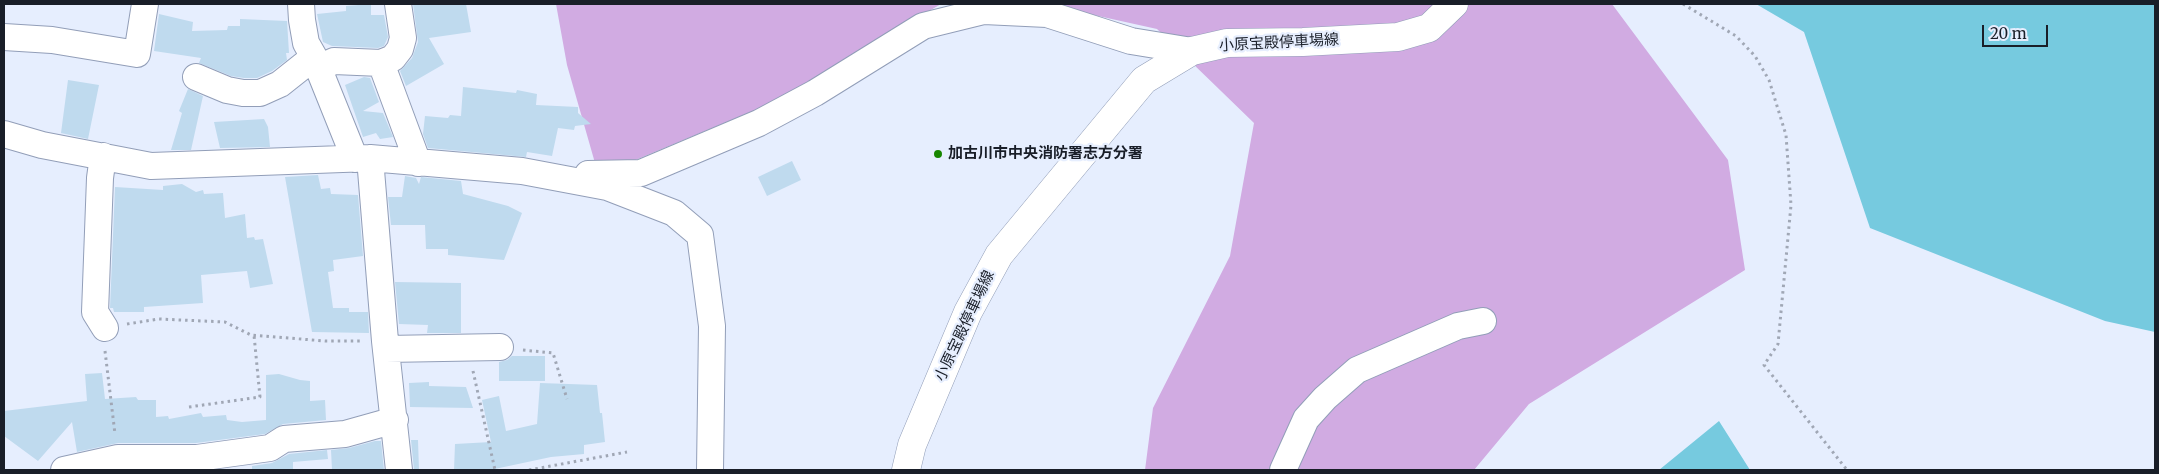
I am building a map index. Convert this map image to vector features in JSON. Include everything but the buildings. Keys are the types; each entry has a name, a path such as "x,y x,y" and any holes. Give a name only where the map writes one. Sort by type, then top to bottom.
{"main road":[{"name":"小原宝殿停車場線","path":"906,470 912,444 968,312 999,255 1144,80 1192,51 1227,42 1303,42 1398,38 1429,28 1454,4"}],"street":[{"path":"4,37 52,40 137,54 145,4"},
{"path":"301,4 306,43 362,159 395,420 399,470"},
{"path":"196,77 243,94 260,93 317,63 334,61 381,63 393,58 400,49 403,38 398,4"},
{"path":"547,176 641,173 767,119 815,94 923,26 984,11 1047,14 1131,40 1192,51"},
{"path":"381,63 418,164"},
{"path":"4,134 42,145 151,166 362,159 522,172 607,187 674,213 700,235 712,326 710,470"},
{"path":"103,156 100,178 95,312 105,328"},
{"path":"1283,470 1306,419 1325,398 1358,370 1458,326 1483,321"},
{"path":"386,345 468,348 500,347"},
{"path":"64,470 118,458 197,464 270,448 284,439 345,434 395,420"}],"path":[{"path":"1683,4 1736,36 1755,56 1769,80 1786,135 1791,205 1778,344 1764,365 1846,470"},
{"path":"118,458 104,348 105,328 159,319 225,322 254,335 386,345"},
{"path":"189,407 260,397 254,335"},
{"path":"500,347 553,354 567,399"},
{"path":"468,348 495,470"},
{"path":"529,470 628,452"}],"shaded area":[{"path":"556,4 941,4 777,101 633,161 595,163 567,65"},
{"path":"1044,4 1612,4 1728,160 1745,270 1529,404 1474,470 1145,470 1153,408 1230,256 1254,123 1157,29"}],"water":[{"path":"1756,4 2155,4 2155,332 2105,321 1870,228 1804,32"},
{"path":"1719,421 1750,470 1659,470"}],"place":[{"name":"加古川市中央消防署志方分署","path":"938,154"}]}
